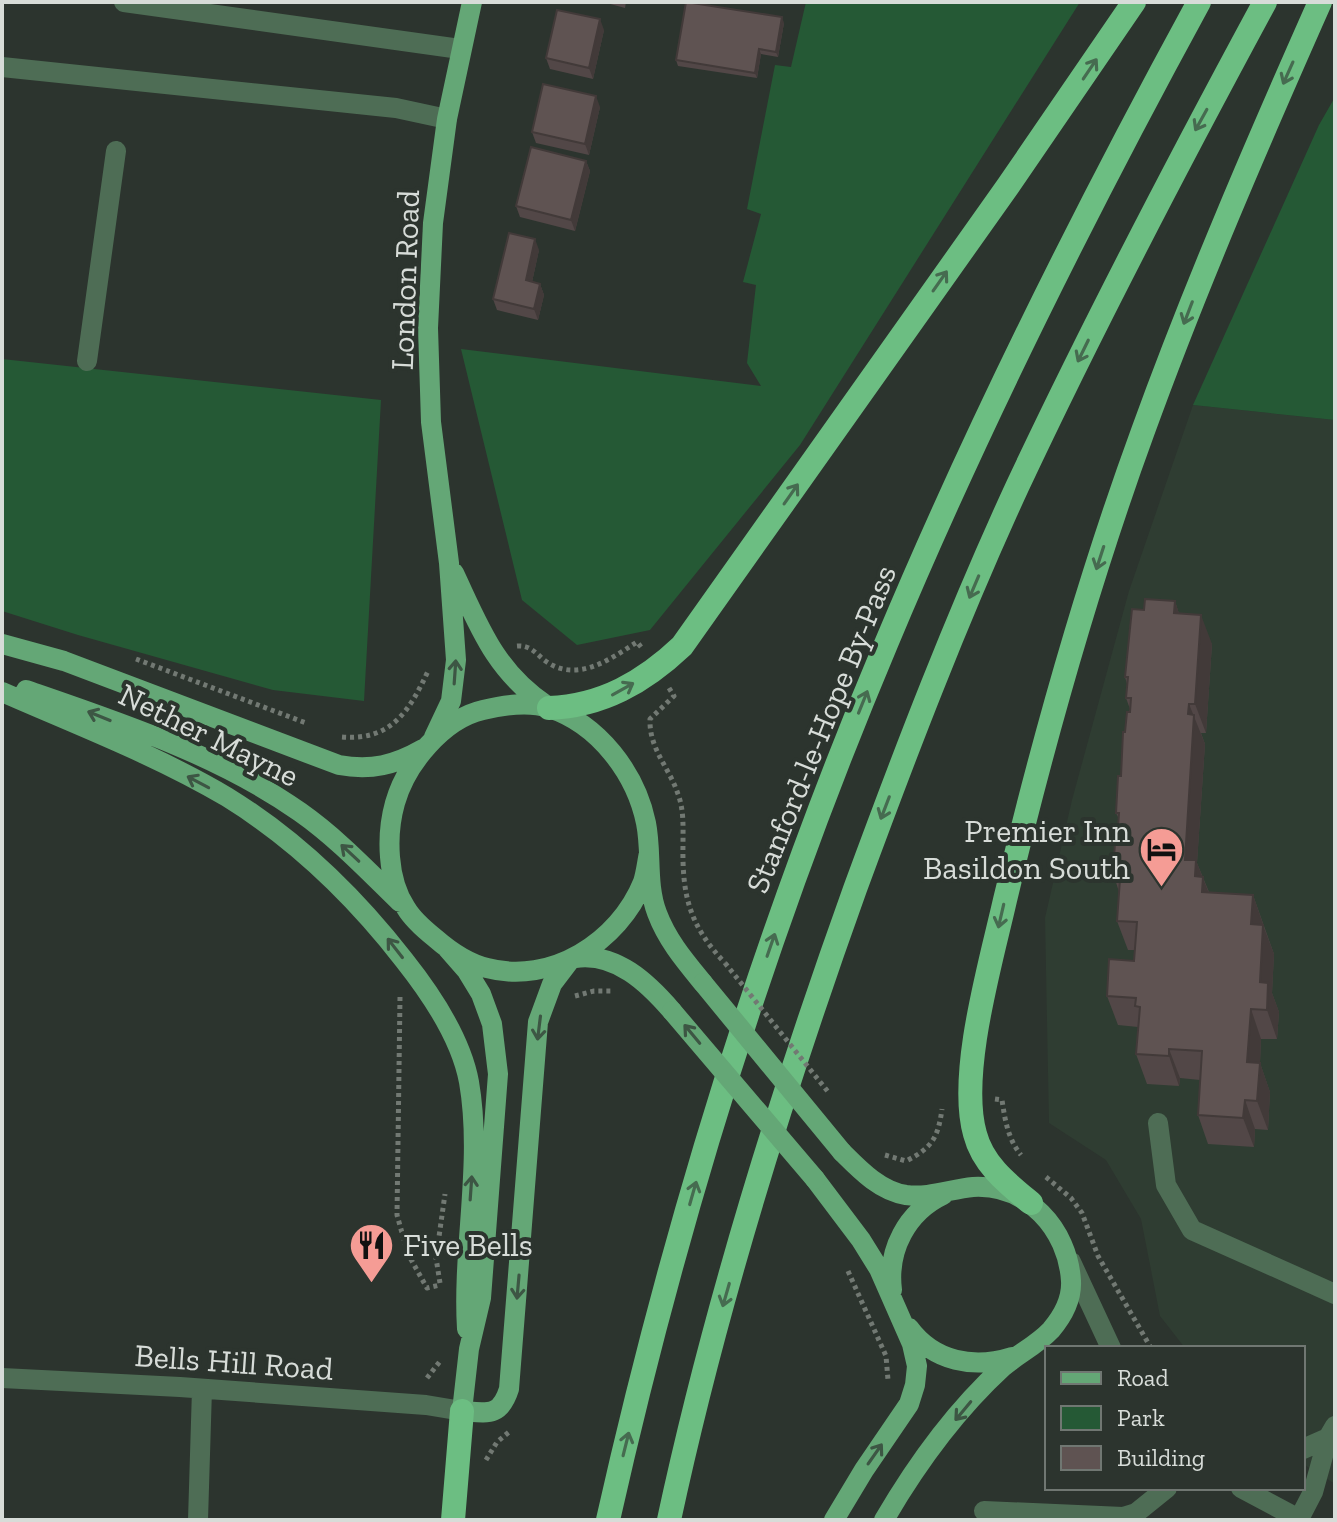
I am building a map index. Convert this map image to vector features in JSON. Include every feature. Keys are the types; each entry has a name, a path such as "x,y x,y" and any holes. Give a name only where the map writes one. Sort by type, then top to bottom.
{"highway":[{"path":"549,708 571,707 620,692 665,662 682,646 1017,173 1134,2"},
{"name":"Stanford-le-Hope By-Pass","path":"608,1520 665,1292 710,1134 769,951 823,801 885,646 965,463 1098,189 1199,2"},
{"path":"669,1520 721,1313 768,1148 824,976 944,657 1017,488 1100,317 1265,2"},
{"path":"1031,1203 993,1169 982,1154 975,1135 969,1097 974,1045 1025,819 1077,630 1143,433 1237,190 1320,2"},
{"path":"453,1520 462,1411"}],"main road":[{"name":"London Road","path":"430,745 451,701 455,681 449,563 431,422 428,328 433,223 447,119 472,2"},
{"name":"London Road","path":"449,563 492,652 519,685 549,708"},
{"name":"Nether Mayne","path":"2,644 78,667 339,765 378,768 412,756 430,745"},
{"name":"Nether Mayne","path":"2,682 179,748 270,792 334,839 405,908"},
{"path":"2,692 188,777 254,815 344,891 412,970 456,1043 468,1078 473,1152 465,1286 469,1349"},
{"path":"571,959 552,984 538,1022 509,1389 500,1408 493,1412 462,1411 469,1349 481,1298 498,1074 492,1024 481,994 467,971 405,908 394,883 390,828 395,802 404,780 430,745 451,725 472,712 525,704 549,708 574,720 597,737 627,773 640,799 646,826 650,885 666,933 703,983 842,1152 872,1179 888,1190 907,1195 971,1187 1007,1191 1031,1203 1048,1219 1063,1243 1071,1276 1068,1301 1051,1330 1017,1355 996,1362 973,1364 950,1359 933,1352 902,1319"},
{"path":"446,947 468,962 490,969 539,970 571,959 592,947 631,906 644,880 649,853"},
{"path":"571,959 598,958 635,974 650,985 815,1179 861,1240 893,1299 912,1344 917,1366 915,1385 909,1404 834,1520"},
{"path":"893,1299 892,1263 905,1228 932,1200 950,1191"},
{"path":"884,1520 917,1465 978,1393 1017,1355"}],"street":[{"path":"124,2 460,49"},
{"path":"2,67 396,108 447,119"},
{"path":"87,361 116,151"},
{"path":"1158,1123 1166,1185 1192,1230 1335,1294"},
{"path":"1063,1243 1110,1346"},
{"path":"1017,1355 1045,1352"},
{"name":"Bells Hill Road","path":"2,1378 426,1405 462,1411"},
{"path":"198,1520 202,1389"},
{"path":"1305,1448 1332,1432"},
{"path":"1245,1490 1300,1519 1313,1492 1332,1432"},
{"path":"984,1511 1123,1517 1136,1513 1165,1490"}],"path":[{"path":"511,647 523,645 531,648 556,668 570,672 594,667 637,642 643,651"},
{"path":"132,657 313,726"},
{"path":"335,736 345,738 384,732 413,704 432,662"},
{"path":"667,686 674,696 650,719 651,740 678,792 683,811 682,876 689,912 706,942 833,1097"},
{"path":"400,992 397,1215 408,1254 427,1288 440,1285"},
{"path":"874,1150 892,1159 906,1161 925,1151 939,1131 943,1107"},
{"path":"845,1265 886,1356 886,1391"}],"shaded area":[{"path":"1193,405 1335,420 1335,1484 1305,1465 1305,1346 1183,1346 1160,1316 1141,1219 1106,1160 1049,1123 1045,918 1072,800 1129,591"}],"green space":[{"path":"806,2 1080,2 800,445 650,630 577,645 522,600 461,349 761,386 747,363 756,285 743,282 761,214 747,209 775,65 791,67"},
{"path":"1335,97 1335,420 1193,405 1319,125"},
{"path":"2,359 381,400 364,701 273,690 2,611"}],"building":[{"path":"686,2 782,17 776,52 759,49 755,73 676,60"},
{"path":"557,10 600,19 589,68 546,58"},
{"path":"543,84 596,96 585,144 532,132"},
{"path":"531,147 586,161 571,220 516,206"},
{"path":"509,233 535,239 526,280 540,284 534,309 493,299"},
{"name":"Premier Inn Basildon South","path":"1145,599 1175,601 1174,613 1201,615 1195,704 1189,704 1188,714 1194,715 1185,860 1196,860 1195,876 1203,877 1202,892 1253,895 1251,924 1263,925 1260,982 1268,983 1267,1010 1251,1009 1247,1062 1260,1063 1257,1101 1245,1100 1243,1118 1198,1115 1202,1051 1169,1049 1169,1056 1136,1054 1140,1007 1135,1006 1136,998 1107,996 1109,959 1134,961 1137,922 1117,921 1120,879 1115,879 1117,859 1114,858 1119,813 1116,813 1118,776 1121,776 1123,732 1127,712 1130,712 1131,698 1126,698 1128,677 1125,677 1132,609 1144,610"}],"place":[{"name":"Premier Inn Basildon South","path":"1161,888"},
{"name":"Five Bells","path":"372,1284"}]}
